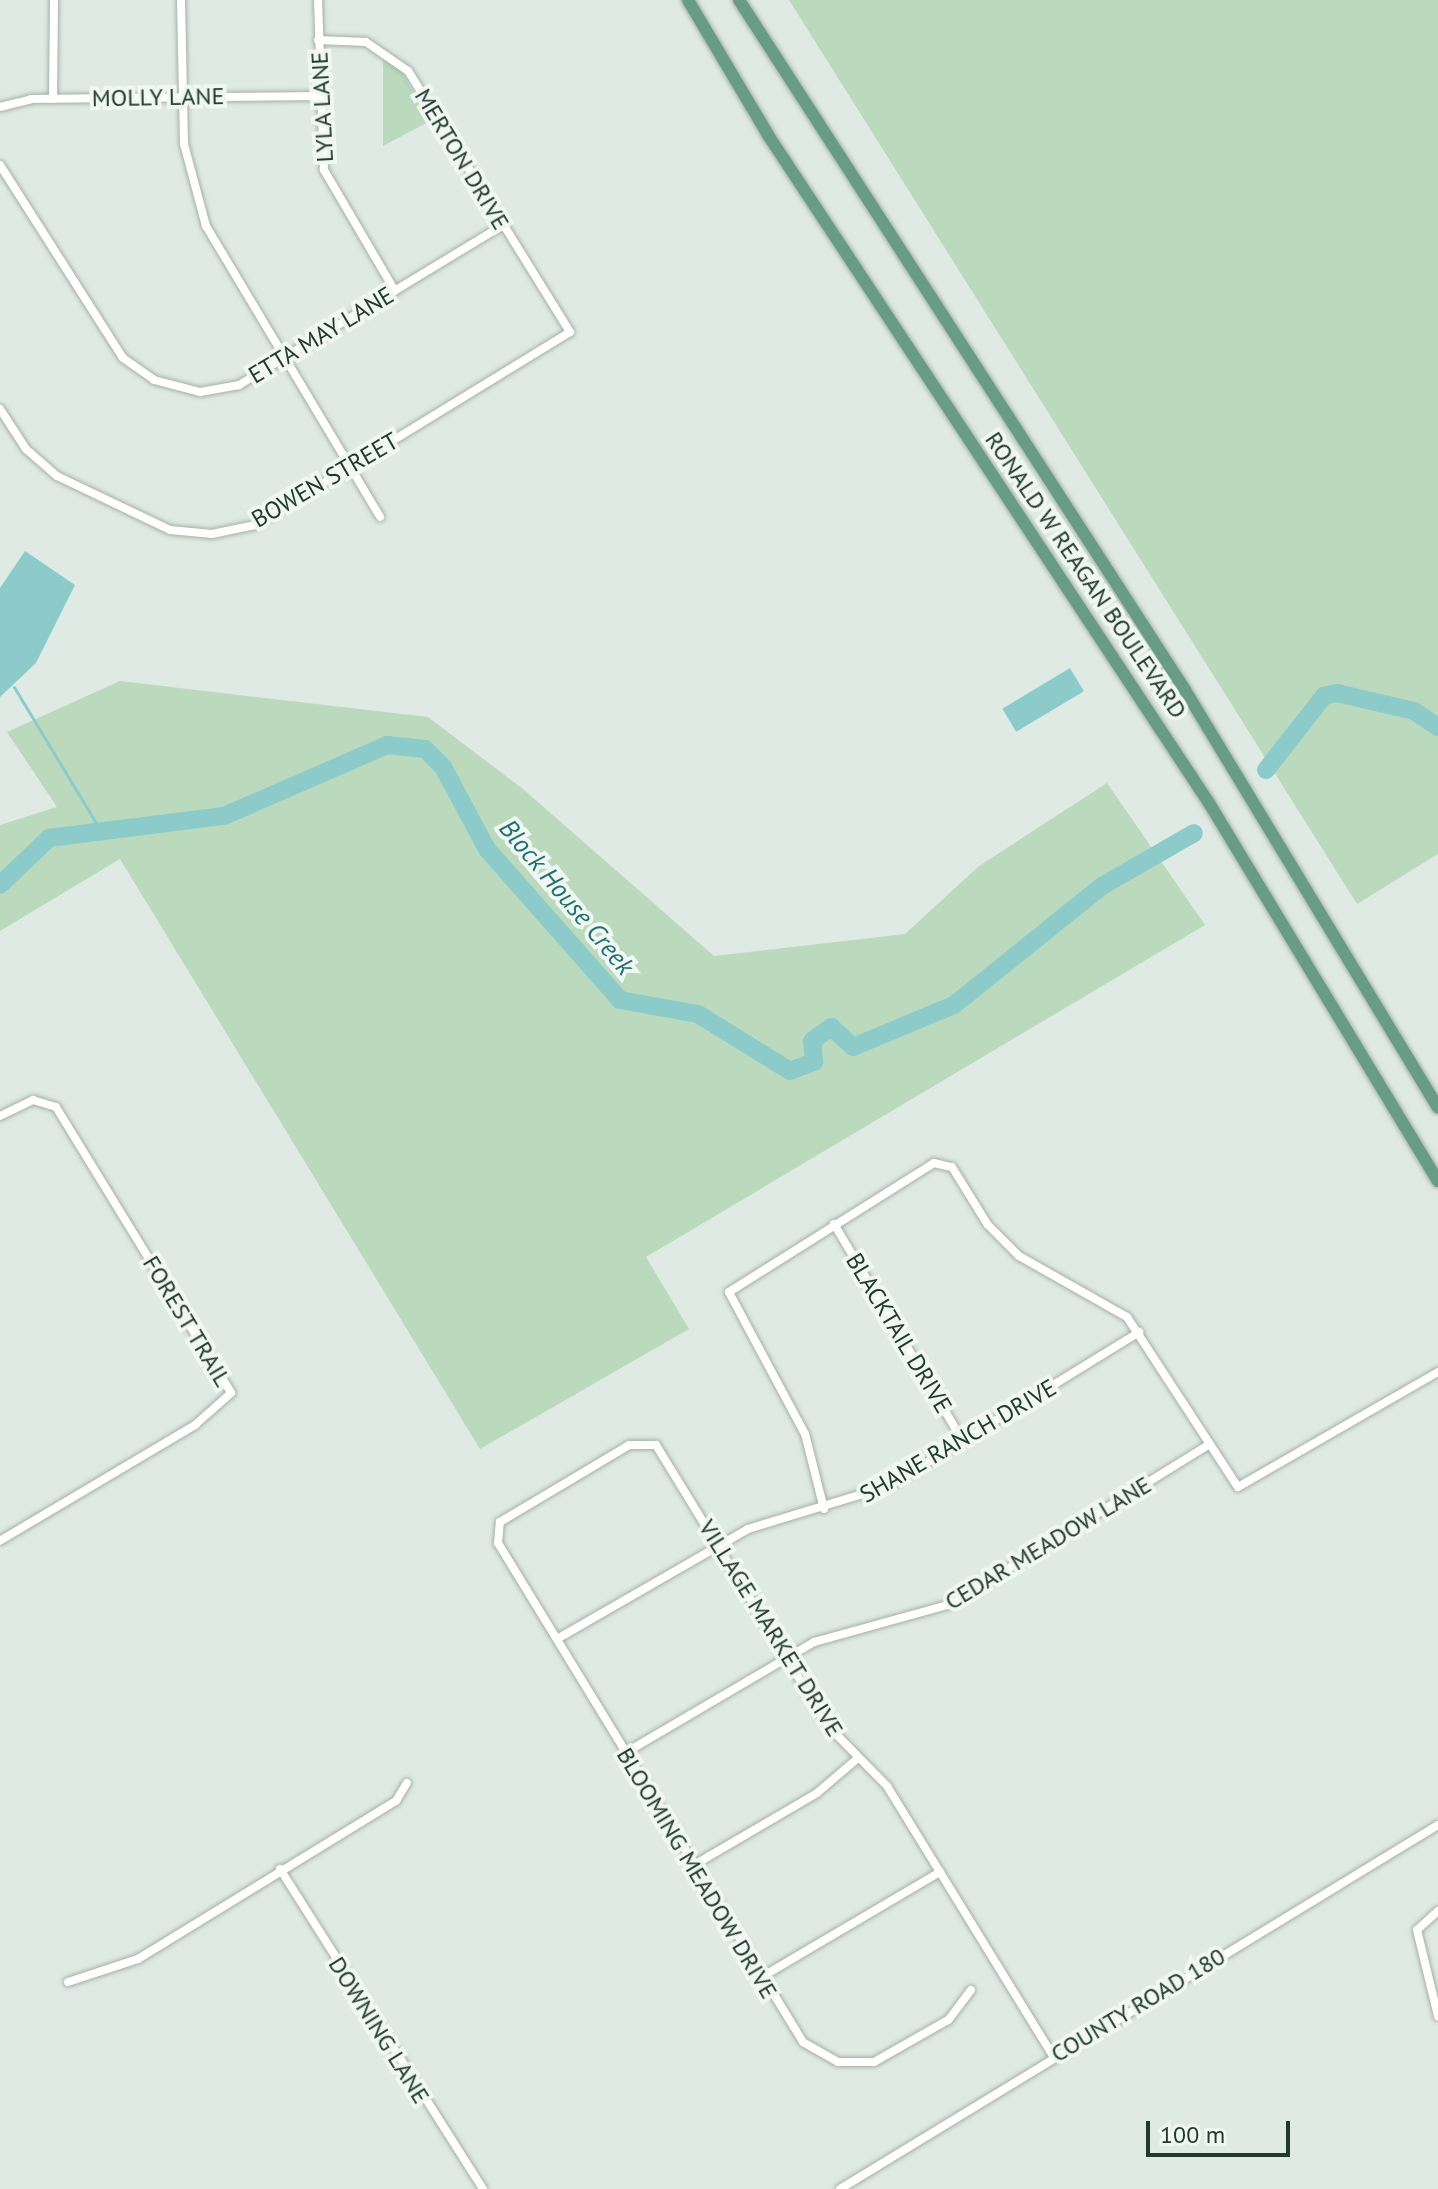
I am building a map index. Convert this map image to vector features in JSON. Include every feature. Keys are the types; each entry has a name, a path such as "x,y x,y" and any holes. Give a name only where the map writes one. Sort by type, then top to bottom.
{"main road":[{"name":"RONALD W REAGAN BOULEVARD","path":"688,0 768,135 1178,754 1438,1181"},
{"name":"RONALD W REAGAN BOULEVARD","path":"739,0 1185,690 1438,1107"}],"street":[{"path":"53,99 54,0"},
{"path":"181,0 184,144 206,226 380,517"},
{"name":"LYLA LANE","path":"318,0 317,96 324,170 395,291"},
{"name":"MERTON DRIVE","path":"318,40 366,42 408,71 570,332"},
{"name":"MOLLY LANE","path":"0,107 53,99 317,96"},
{"name":"ETTA MAY LANE","path":"0,165 106,338 154,380 200,392 239,385 502,226"},
{"name":"BOWEN STREET","path":"0,409 26,449 57,476 170,530 212,534 255,525 570,332"},
{"name":"FOREST TRAIL","path":"0,1116 33,1100 56,1107 231,1393 195,1425 0,1541"},
{"path":"824,1509 805,1434 729,1292 834,1224 943,1162 1001,1240 1040,1270 1112,1305 1139,1332 1230,1479 1248,1486 1438,1372"},
{"name":"BLACKTAIL DRIVE","path":"834,1224 963,1441"},
{"name":"SHANE RANCH DRIVE","path":"557,1639 718,1545 764,1522 869,1496 1139,1332"},
{"name":"VILLAGE MARKET DRIVE","path":"496,1529 629,1445 648,1441 718,1545 829,1727 887,1786 1053,2056"},
{"name":"CEDAR MEADOW LANE","path":"625,1753 787,1657 837,1633 951,1604 1208,1445"},
{"name":"BLOOMING MEADOW DRIVE","path":"496,1529 625,1753 760,1978 803,2042 856,2064 889,2055 948,2020 971,1990"},
{"path":"694,1865 817,1793 858,1758"},
{"path":"68,1982 138,1959 280,1869 396,1801 407,1783"},
{"name":"COUNTY ROAD 180","path":"840,2189 1053,2056 1438,1825"},
{"name":"DOWNING LANE","path":"280,1869 483,2189"},
{"path":"760,1978 940,1872"},
{"path":"1437,2012 1417,1930 1438,1911"}],"green space":[{"path":"789,0 1438,0 1438,854 1357,904"},
{"path":"383,56 401,71 430,121 383,146"},
{"path":"120,681 428,717 523,789 714,956 905,934 979,866 1107,783 1205,925 646,1257 689,1329 480,1449 120,859 0,931 0,825 57,807 7,732"}],"water":[{"path":"25,551 75,585 36,663 0,697 0,588"},
{"path":"1070,668 1084,691 1016,732 1002,709"}],"waterway":[{"path":"14,687 98,826"},
{"name":"Block House Creek","path":"1266,770 1324,696 1337,693 1414,711 1438,727"},
{"name":"Block House Creek","path":"0,885 49,838 224,816 387,745 425,749 443,767 487,849 620,1000 698,1014 790,1071 814,1062 812,1041 831,1027 853,1047 954,1005 1102,886 1194,833"}]}
